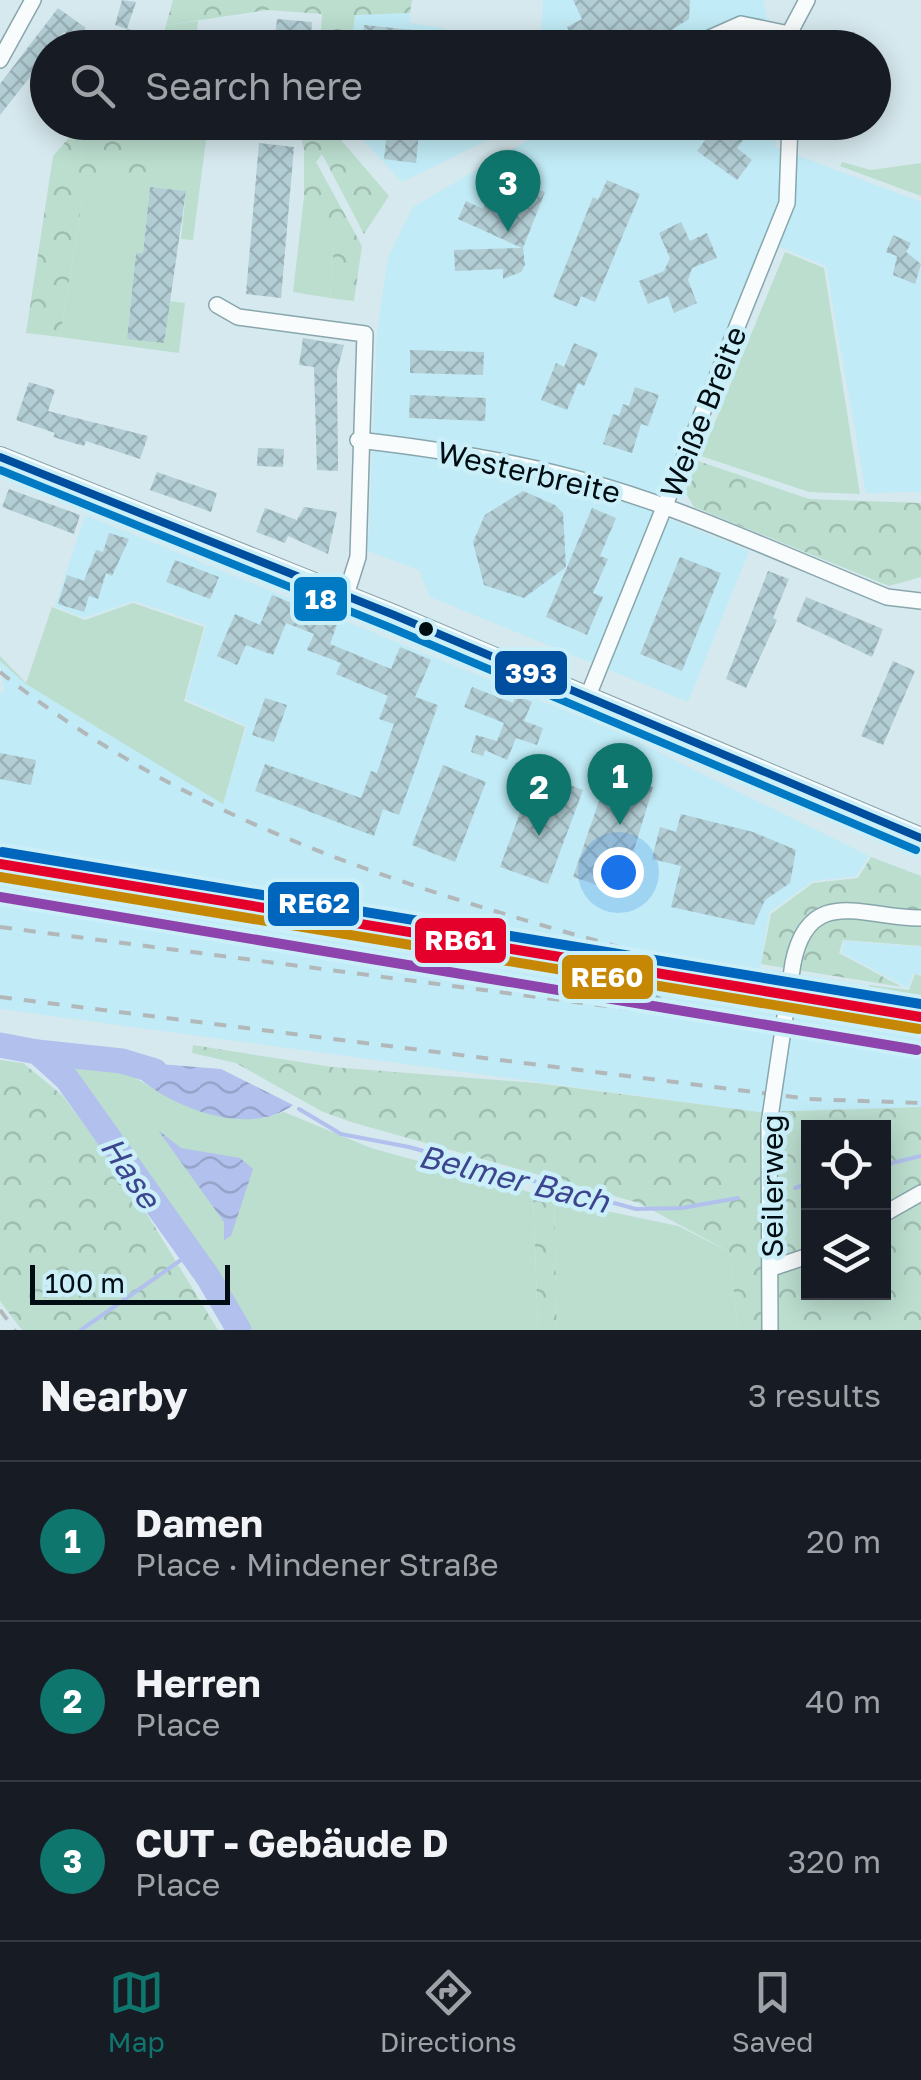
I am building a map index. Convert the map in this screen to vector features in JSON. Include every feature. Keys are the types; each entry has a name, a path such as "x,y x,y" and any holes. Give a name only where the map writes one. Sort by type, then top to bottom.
{"main road":[{"path":"0,457 346,595 921,838"}],"street":[{"path":"0,60 32,0"},
{"path":"794,30 807,0"},
{"path":"727,30 740,24 757,30"},
{"name":"Weiße Breite","path":"588,696 787,202 789,140"},
{"path":"217,305 238,318 365,334 358,440 358,557 346,595"},
{"name":"Westerbreite","path":"358,440 503,460 665,506 887,598 921,601"},
{"name":"Seilerweg","path":"770,1330 769,1124 794,963 804,930 818,917 839,909 921,918"},
{"path":"891,1210 921,1194"},
{"path":"772,1268 801,1258"}],"shaded area":[{"path":"543,0 763,0 769,30 542,30"},
{"path":"410,13 410,23 443,30 353,30 355,15"},
{"path":"363,140 487,140 402,182"},
{"path":"528,140 775,140 775,147 921,202 921,492 866,493 826,266 763,240 652,512 749,551 688,702 430,597 419,570 368,551 377,333 388,258 413,207"},
{"path":"85,515 622,734 869,856 856,876 813,881 769,912 760,968 866,985 864,1003 921,1013 921,1107 759,1112 0,1009 0,694 4,692 0,661 26,684 223,803 247,726 186,699 206,625 134,601 84,618 55,606"},
{"path":"844,941 921,947 921,975 913,973 908,988 842,953"}],"green space":[{"path":"173,0 412,0 410,13 355,15 353,30 321,30 322,14 268,10 166,25"},
{"path":"198,21 197,30 165,30 166,25"},
{"path":"67,140 146,140 156,168 83,196 60,337 26,333 53,156"},
{"path":"146,140 206,140 193,240 181,239 186,191 150,187 143,253 136,253 127,338 164,343 169,301 185,303 179,353 60,337 83,196 155,168"},
{"path":"302,140 341,140 389,196 364,234 322,154 316,162 362,246 354,301 330,298 334,246 304,197"},
{"path":"842,162 871,170 921,163 921,196 840,166"},
{"path":"304,197 334,246 330,298 293,292"},
{"path":"785,252 824,268 860,494 809,492 701,456"},
{"path":"698,461 809,499 921,503 921,577 889,586 694,507 685,492"},
{"path":"133,603 204,627 184,701 245,727 223,804 26,684 0,661 0,656 26,683 52,607 85,620"},
{"path":"871,857 921,876 921,946 843,940 839,953 902,987 761,964 771,914 813,883 858,878"},
{"path":"915,974 921,976 921,1011 867,1001 869,985 909,990"},
{"path":"193,1045 332,1067 537,1083 759,1112 921,1107 921,1330 738,1330 730,1252 639,1203 351,1122 321,1111 236,1063 192,1053"},
{"path":"64,1059 128,1068 135,1078 176,1101 206,1112 264,1118 284,1112 371,1148 533,1193 538,1330 252,1330 150,1175"},
{"path":"0,1060 23,1063 62,1095 129,1185 218,1330 22,1330 0,1301"},
{"path":"533,1193 554,1200 557,1330 538,1330"},
{"path":"554,1200 678,1226 730,1252 738,1330 557,1330"}],"water":[{"path":"122,1061 221,1069 293,1105 273,1115 251,1119 202,1112 155,1090"},
{"path":"158,1130 181,1148 240,1158 253,1169 231,1236 224,1240 224,1222"}],"building":[{"path":"122,0 136,2 127,29 115,25"},
{"path":"573,0 690,0 689,19 672,30 568,30 567,27 582,19"},
{"path":"58,8 86,28 84,30 41,30"},
{"path":"277,19 312,22 311,30 276,30"},
{"path":"364,25 413,30 363,30"},
{"path":"30,45 30,77 0,115 0,84"},
{"path":"386,140 418,140 416,163 384,159"},
{"path":"705,140 743,140 737,148 752,160 737,180 697,151"},
{"path":"259,143 294,147 281,298 246,294"},
{"path":"496,174 545,192 523,248 525,265 521,272 503,279 503,269 455,271 454,250 522,248 458,219 466,201 483,209"},
{"path":"607,180 640,194 595,302 581,296 577,307 553,297 593,197 598,200"},
{"path":"150,187 186,191 164,343 127,339 136,253 143,253"},
{"path":"681,222 690,241 707,233 717,258 692,268 688,280 697,303 674,313 668,296 648,304 639,281 664,271 670,258 659,233"},
{"path":"893,235 911,243 906,252 921,264 915,284 893,275 897,256 886,252"},
{"path":"303,338 344,345 337,371 338,471 317,470 314,367 299,365"},
{"path":"574,343 598,353 584,386 578,383 567,410 541,400 556,363 564,367"},
{"path":"410,350 484,352 483,375 410,373"},
{"path":"29,382 55,390 48,411 148,436 140,459 86,441 84,446 53,437 55,433 16,420"},
{"path":"635,387 659,395 648,426 641,424 632,453 603,444 613,414 619,416 623,404 629,406"},
{"path":"410,395 486,398 485,421 409,418"},
{"path":"258,448 284,449 283,467 257,466"},
{"path":"157,472 217,493 211,512 150,490"},
{"path":"9,489 80,515 74,534 2,507"},
{"path":"523,491 555,505 563,513 566,567 524,598 484,585 473,542 485,515"},
{"path":"304,507 337,512 328,554 288,536 285,543 256,532 265,508 297,520"},
{"path":"592,508 616,518 600,556 608,559 593,593 603,597 587,635 546,617"},
{"path":"109,533 129,539 112,576 106,573 98,599 89,596 84,612 58,604 67,575 84,581 96,550 103,552"},
{"path":"680,557 721,573 682,671 640,654"},
{"path":"175,560 219,577 210,599 166,582"},
{"path":"768,571 789,579 773,618 777,620 746,688 726,679"},
{"path":"272,595 338,622 330,644 391,669 400,647 431,660 415,697 438,705 399,815 383,809 374,836 255,791 265,764 361,798 371,771 377,773 394,724 379,719 388,696 336,674 341,663 307,650 314,634 286,623 273,655 246,645 237,665 217,656 235,614 260,625"},
{"path":"806,597 883,629 872,657 796,621"},
{"path":"893,661 915,671 883,745 861,736"},
{"path":"472,687 513,703 516,695 532,702 524,721 543,728 537,745 516,738 507,760 485,750 483,756 471,752 476,735 497,741 504,723 464,707"},
{"path":"265,698 287,705 274,742 252,735"},
{"path":"0,753 36,760 31,785 0,779"},
{"path":"443,765 486,782 455,862 412,845"},
{"path":"535,772 583,790 548,884 500,867"},
{"path":"609,772 653,787 621,893 573,877"},
{"path":"681,814 753,832 796,850 790,883 765,900 754,925 671,907 681,866 652,859 660,827 676,832"},
{"path":"623,984 655,989 654,995 661,996 660,1006 621,1000"}],"waterway":[{"name":"Hase","path":"0,1045 37,1052 67,1079 208,1277 239,1330"},
{"name":"Belmer Bach","path":"37,1052 122,1061 155,1071"},
{"name":"Belmer Bach","path":"299,1109 341,1134 409,1147 636,1209 682,1208 738,1198"},
{"name":"Belmer Bach","path":"891,1163 921,1156"},
{"name":"Belmer Bach","path":"795,1188 801,1186"},
{"path":"81,1330 191,1253"}],"railway":[{"path":"0,672 129,760 196,797 334,857 555,929 843,1003"},
{"path":"0,927 921,1047"},
{"path":"0,997 809,1099 921,1103"},
{"path":"0,1310 15,1330"}],"transit line":[{"name":"393","path":"0,457 394,615 921,838"},
{"name":"18","path":"0,470 389,627 916,850"},
{"name":"RE62","path":"2,852 921,1004"},
{"name":"RB61","path":"0,864 921,1017"},
{"name":"RE60","path":"0,877 919,1029"},
{"path":"0,897 917,1050"}],"place":[{"name":"CUT - Gebäude D","path":"508,232"},
{"name":"Damen","path":"620,825"},
{"name":"Herren","path":"539,836"}]}
